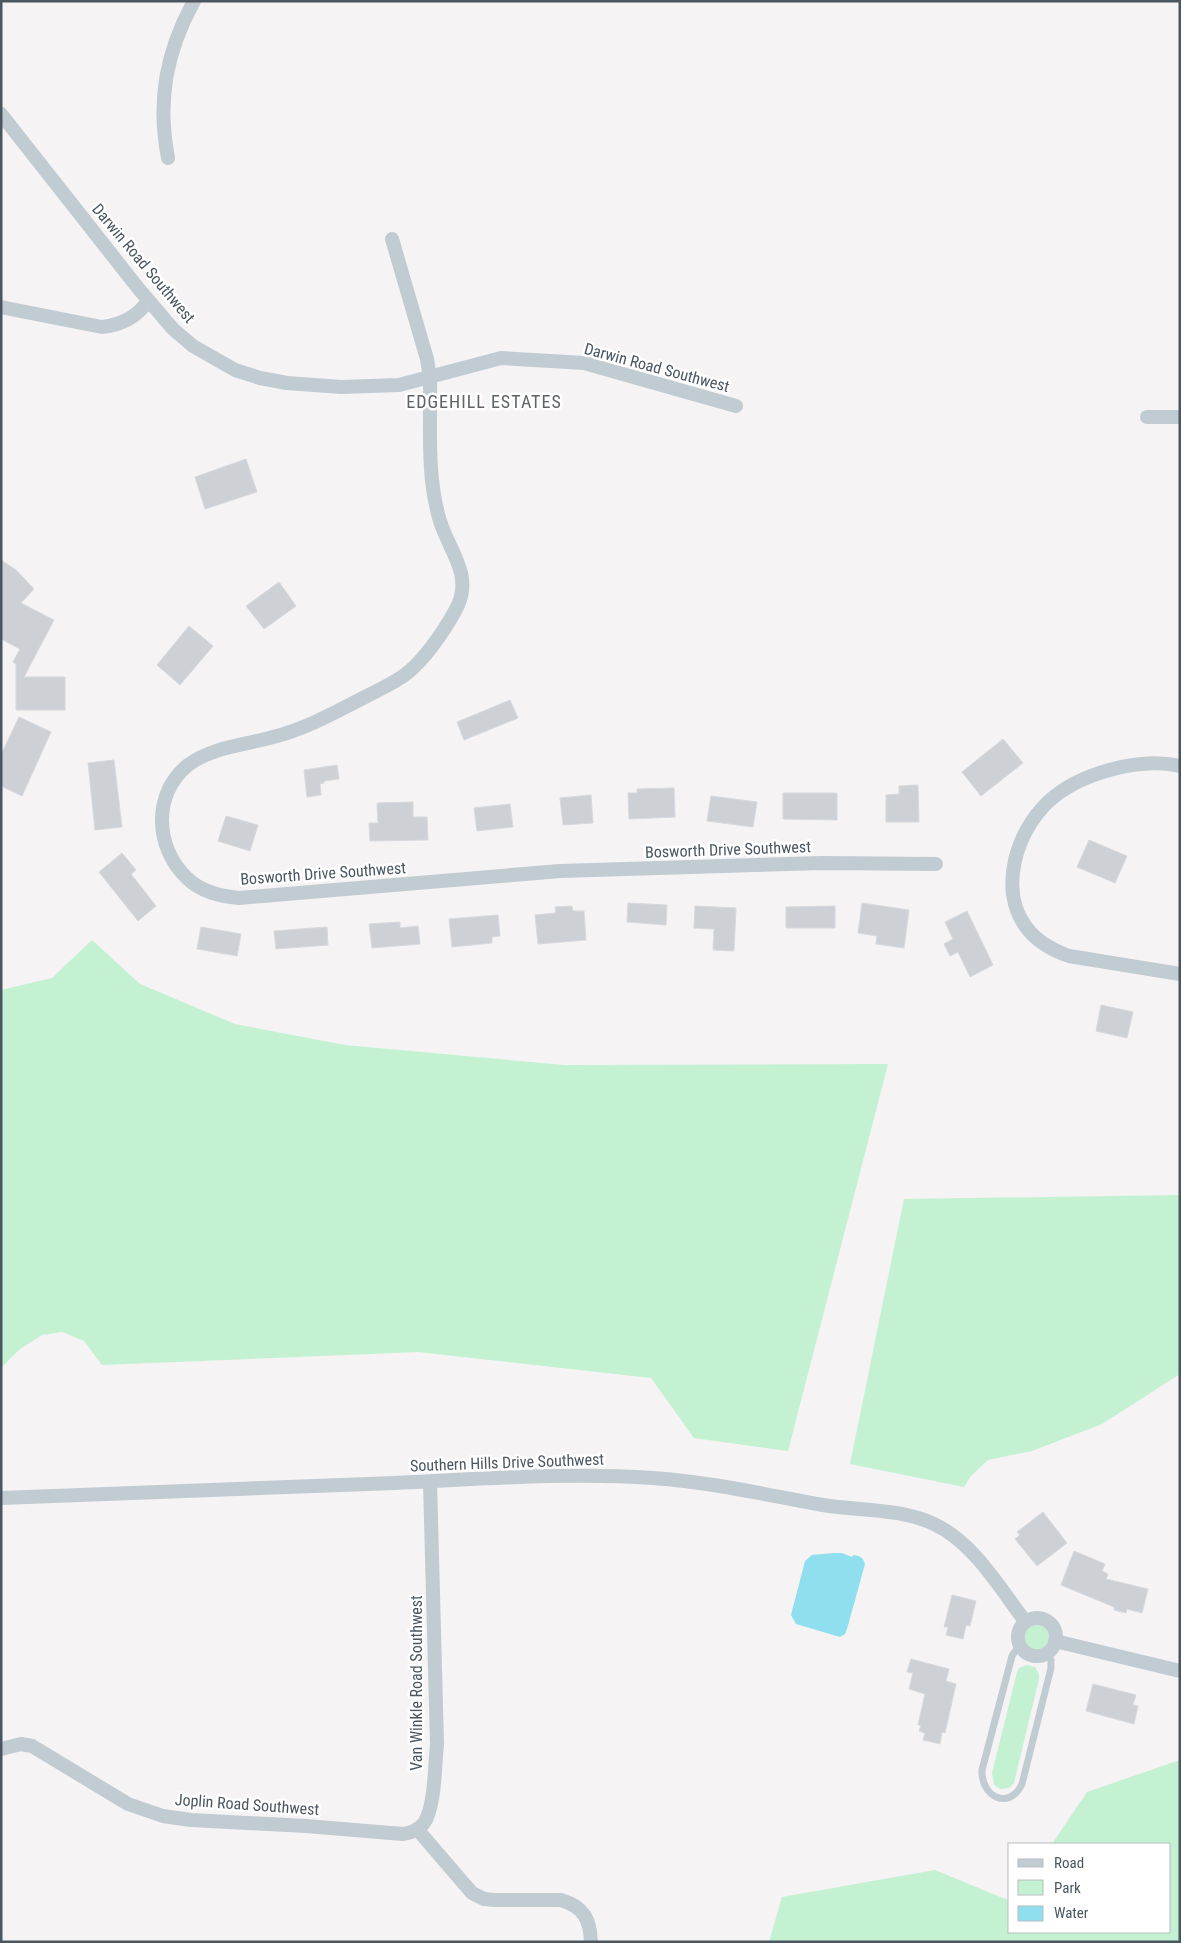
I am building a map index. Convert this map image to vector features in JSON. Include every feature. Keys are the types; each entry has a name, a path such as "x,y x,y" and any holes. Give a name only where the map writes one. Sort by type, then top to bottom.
{"street":[{"path":"168,158 164,137 164,92 167,68 172,48 194,1"},
{"name":"Darwin Road Southwest","path":"1,114 173,329 193,346 235,370 260,378 287,383 341,388 399,385 501,358 584,363 736,406"},
{"name":"Bosworth Drive Southwest","path":"392,239 427,359 430,378 434,495 440,521 447,541 459,564 463,580 463,590 458,606 427,652 413,668 397,680 309,726 275,737 211,752 186,767 166,796 162,822 163,838 167,850 175,865 188,880 204,890 222,896 239,898 560,871 822,864 936,864"},
{"path":"1,308 102,327 116,325 131,318 148,300"},
{"path":"1147,417 1180,417"},
{"path":"1180,766 1152,763 1132,765 1100,774 1064,790 1048,802 1024,834 1015,860 1013,879 1014,898 1019,916 1026,927 1040,941 1054,950 1069,956 1180,974"},
{"name":"Southern Hills Drive Southwest","path":"1,1498 430,1482 570,1474 655,1478 726,1486 825,1505 898,1513 918,1517 936,1524 966,1546 1026,1621"},
{"name":"Van Winkle Road Southwest","path":"417,1830 428,1816 437,1744 430,1482"},
{"path":"1037,1618 1048,1622 1055,1632 1055,1641 1051,1649 1046,1653 1034,1655 1020,1647 1018,1631 1026,1621 1037,1618"},
{"path":"1055,1641 1180,1671"},
{"name":"Joplin Road Southwest","path":"1,1748 21,1744 32,1746 128,1804 163,1816 191,1820 306,1826 403,1834 417,1830"},
{"path":"417,1830 472,1893 484,1899 561,1900 572,1904 588,1920 591,1942"}],"lane":[{"path":"1020,1647 1012,1656 982,1770 982,1781 986,1790 994,1796 1003,1799 1012,1797 1018,1792 1022,1784 1051,1668 1050,1660 1046,1653"}],"green space":[{"path":"92,940 140,984 235,1024 345,1045 564,1065 888,1064 788,1451 694,1438 651,1378 418,1352 102,1365 84,1341 62,1332 42,1335 20,1349 1,1368 1,990 52,978"},
{"path":"1180,1195 1180,1374 1102,1424 1032,1451 988,1460 971,1476 964,1487 850,1464 904,1199"},
{"path":"1037,1625 1046,1628 1049,1637 1046,1646 1037,1649 1028,1646 1025,1637 1028,1628"},
{"path":"1027,1665 1035,1667 1039,1674 1039,1679 1014,1783 1009,1788 1001,1789 994,1785 992,1773 1017,1672 1019,1668"},
{"path":"1180,1760 1180,1942 769,1942 782,1897 935,1870 1008,1900 1008,1933 1171,1933 1171,1843 1053,1843 1087,1792"}],"water":[{"path":"842,1553 852,1557 853,1555 859,1556 865,1564 847,1629 845,1634 840,1637 796,1624 791,1615 805,1561 812,1555"}],"building":[{"path":"246,459 257,492 205,509 195,477"},
{"path":"1,560 16,570 34,589 21,603 54,620 24,677 65,677 65,710 16,710 16,664 13,662 20,649 1,639"},
{"path":"279,582 296,606 264,629 246,606"},
{"path":"189,626 213,646 180,685 157,665"},
{"path":"510,700 518,718 464,740 457,722"},
{"path":"19,717 51,732 22,796 1,786 1,755"},
{"path":"1003,739 1023,763 981,796 962,772"},
{"path":"114,760 122,827 95,830 88,763"},
{"path":"337,765 339,779 324,781 324,783 320,784 321,795 307,797 304,770"},
{"path":"918,785 919,822 886,822 886,795 899,794 899,786"},
{"path":"674,788 675,817 629,819 628,793 637,793 637,789"},
{"path":"783,793 837,793 837,820 783,819"},
{"path":"591,795 593,823 563,825 560,798"},
{"path":"711,796 757,802 753,827 707,821"},
{"path":"413,802 413,817 427,817 428,840 370,841 369,823 378,823 377,803"},
{"path":"510,804 513,827 477,831 474,808"},
{"path":"226,816 258,825 250,851 218,841"},
{"path":"1089,840 1127,856 1115,883 1077,867"},
{"path":"122,853 136,870 131,874 156,906 138,921 99,872"},
{"path":"628,903 667,905 666,925 627,922"},
{"path":"862,903 909,910 904,948 876,944 877,936 858,933"},
{"path":"572,906 573,911 584,911 586,940 538,944 535,915 556,913 555,907"},
{"path":"695,906 736,908 734,951 713,950 714,929 694,928"},
{"path":"835,906 835,928 786,928 786,907"},
{"path":"967,911 993,965 970,977 958,952 950,956 944,944 953,939 945,922"},
{"path":"498,915 500,936 492,937 492,943 452,947 449,919"},
{"path":"400,922 400,928 418,926 420,944 372,948 369,924"},
{"path":"201,927 241,934 237,956 197,949"},
{"path":"327,927 328,945 276,949 274,931"},
{"path":"1101,1005 1133,1012 1127,1038 1096,1031"},
{"path":"1043,1512 1067,1543 1037,1566 1015,1539 1020,1535 1017,1532"},
{"path":"1074,1551 1105,1564 1102,1571 1108,1574 1106,1579 1148,1589 1142,1613 1127,1609 1126,1613 1114,1610 1114,1607 1061,1585"},
{"path":"952,1595 976,1601 970,1626 966,1625 963,1639 946,1635 948,1627 944,1627"},
{"path":"911,1659 949,1669 946,1681 956,1684 945,1733 942,1732 940,1744 923,1740 925,1733 919,1731 921,1725 918,1725 925,1694 909,1689 913,1673 907,1672"},
{"path":"1093,1684 1136,1695 1133,1705 1138,1706 1134,1724 1086,1711"}],"district":[{"name":"EDGEHILL ESTATES","path":"484,402"}]}
